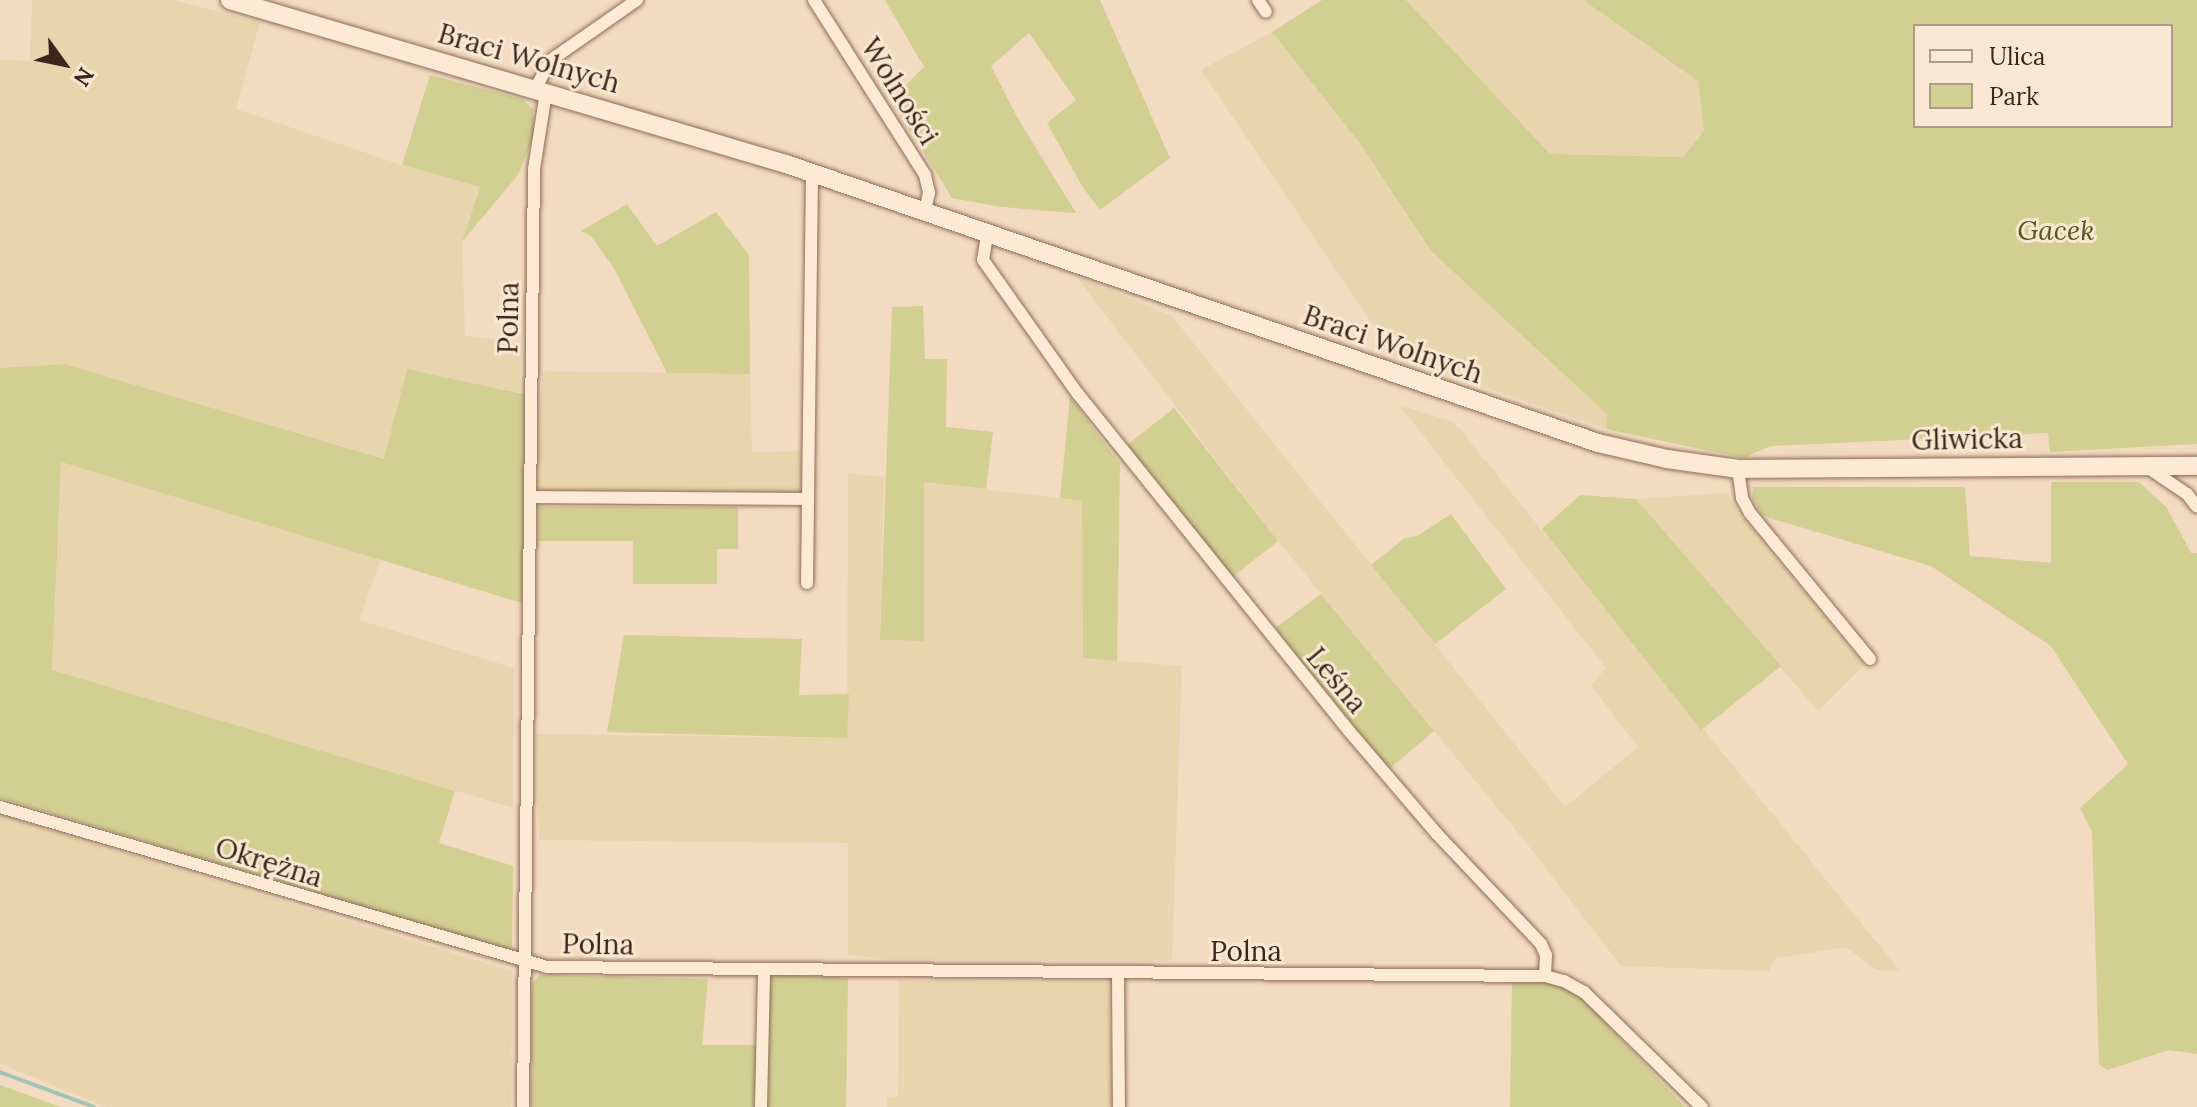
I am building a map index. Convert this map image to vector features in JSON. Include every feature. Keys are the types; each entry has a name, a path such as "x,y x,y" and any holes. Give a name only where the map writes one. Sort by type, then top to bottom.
{"main road":[{"name":"Braci Wolnych","path":"230,0 812,173 1569,434 1667,459 1738,469"},
{"name":"Gliwicka","path":"1738,469 2197,466"}],"street":[{"path":"541,90 551,60 637,0"},
{"name":"Wolności","path":"814,0 925,175 929,193 924,214"},
{"path":"1258,0 1266,12"},
{"name":"Polna","path":"541,90 534,169 523,963 554,968 1545,976"},
{"path":"807,583 812,173"},
{"name":"Leśna","path":"987,235 983,260 1078,394 1365,751 1541,944 1546,955 1545,976"},
{"path":"2147,468 2176,486 2197,507"},
{"path":"1738,469 1742,498 1750,513 1870,659"},
{"path":"530,497 808,499"},
{"name":"Okrężna","path":"0,807 523,963"},
{"path":"523,963 523,1107"},
{"path":"761,1107 764,970"},
{"path":"1118,974 1119,1107"},
{"path":"1545,976 1564,981 1584,992 1702,1107"}],"shaded area":[{"path":"32,0 173,0 260,22 236,109 402,165 480,187 462,242 465,335 521,344 519,393 407,369 385,459 65,364 0,368 0,60 30,61"},
{"path":"1406,0 1583,0 1698,81 1704,131 1683,157 1550,154"},
{"path":"1272,32 1361,145 1431,251 1608,414 1606,429 1394,356 1201,70"},
{"path":"1076,276 1172,316 1565,807 1638,747 1591,685 1606,668 1399,405 1454,422 1900,971 1876,970 1846,947 1774,959 1769,971 1621,966 1528,845 1278,541"},
{"path":"542,371 750,374 752,452 803,451 802,494 537,490"},
{"path":"61,462 381,559 359,620 514,668 513,808 52,671"},
{"path":"848,473 884,477 880,640 924,641 924,482 1082,501 1083,658 1182,666 1172,961 890,959 848,955 848,843 539,840 536,734 847,738"},
{"path":"1726,493 1737,511 1864,665 1818,711 1636,499"},
{"path":"0,815 512,971 511,1107 107,1107 0,1064"},
{"path":"899,980 1108,982 1113,1107 887,1107 887,1098 898,1097"}],"green space":[{"path":"885,0 1100,0 1170,158 1100,210 1082,186 1047,123 1076,100 1029,33 991,66 1017,117 1076,213 1001,207 952,198 891,100 924,67"},
{"name":"Gacek","path":"1322,0 1406,0 1550,154 1683,157 1704,131 1698,81 1583,0 2197,0 2197,444 2050,452 2048,433 1771,446 1743,458 1606,429 1607,414 1431,251 1361,145 1272,32"},
{"path":"430,75 522,99 533,109 534,136 518,175 462,242 480,187 402,165"},
{"path":"627,204 657,246 716,212 749,255 750,374 667,373 615,270 591,236 581,231"},
{"path":"923,306 925,359 947,359 946,427 993,432 986,489 924,482 924,641 880,640 892,307"},
{"path":"65,364 384,459 407,369 528,395 525,604 61,462 52,670 455,791 439,843 513,866 512,951 0,798 0,368"},
{"path":"1070,397 1120,464 1117,661 1083,658 1082,501 1060,498"},
{"path":"1174,408 1278,541 1231,578 1127,445"},
{"path":"2051,482 2139,482 2167,508 2191,553 2197,553 2197,1054 2169,1050 2107,1070 2099,1064 2092,832 2080,808 2128,764 2051,646 1931,566 1763,516 1752,499 1753,487 1965,487 1970,556 2051,563"},
{"path":"1580,495 1636,499 1781,666 1701,730 1542,529"},
{"path":"538,507 738,507 738,549 717,549 717,584 633,584 633,541 538,541"},
{"path":"1451,514 1506,589 1435,644 1371,565 1405,538 1417,536"},
{"path":"1321,594 1434,731 1388,770 1275,628"},
{"path":"624,635 802,639 799,695 849,694 847,738 607,732"},
{"path":"769,974 848,978 846,1107 765,1107"},
{"path":"539,975 708,979 702,1045 757,1045 754,1107 531,1107 532,985"},
{"path":"1512,981 1566,981 1685,1107 1510,1107"},
{"path":"0,1085 60,1107 0,1107"}],"waterway":[{"path":"0,1072 94,1107"}]}
